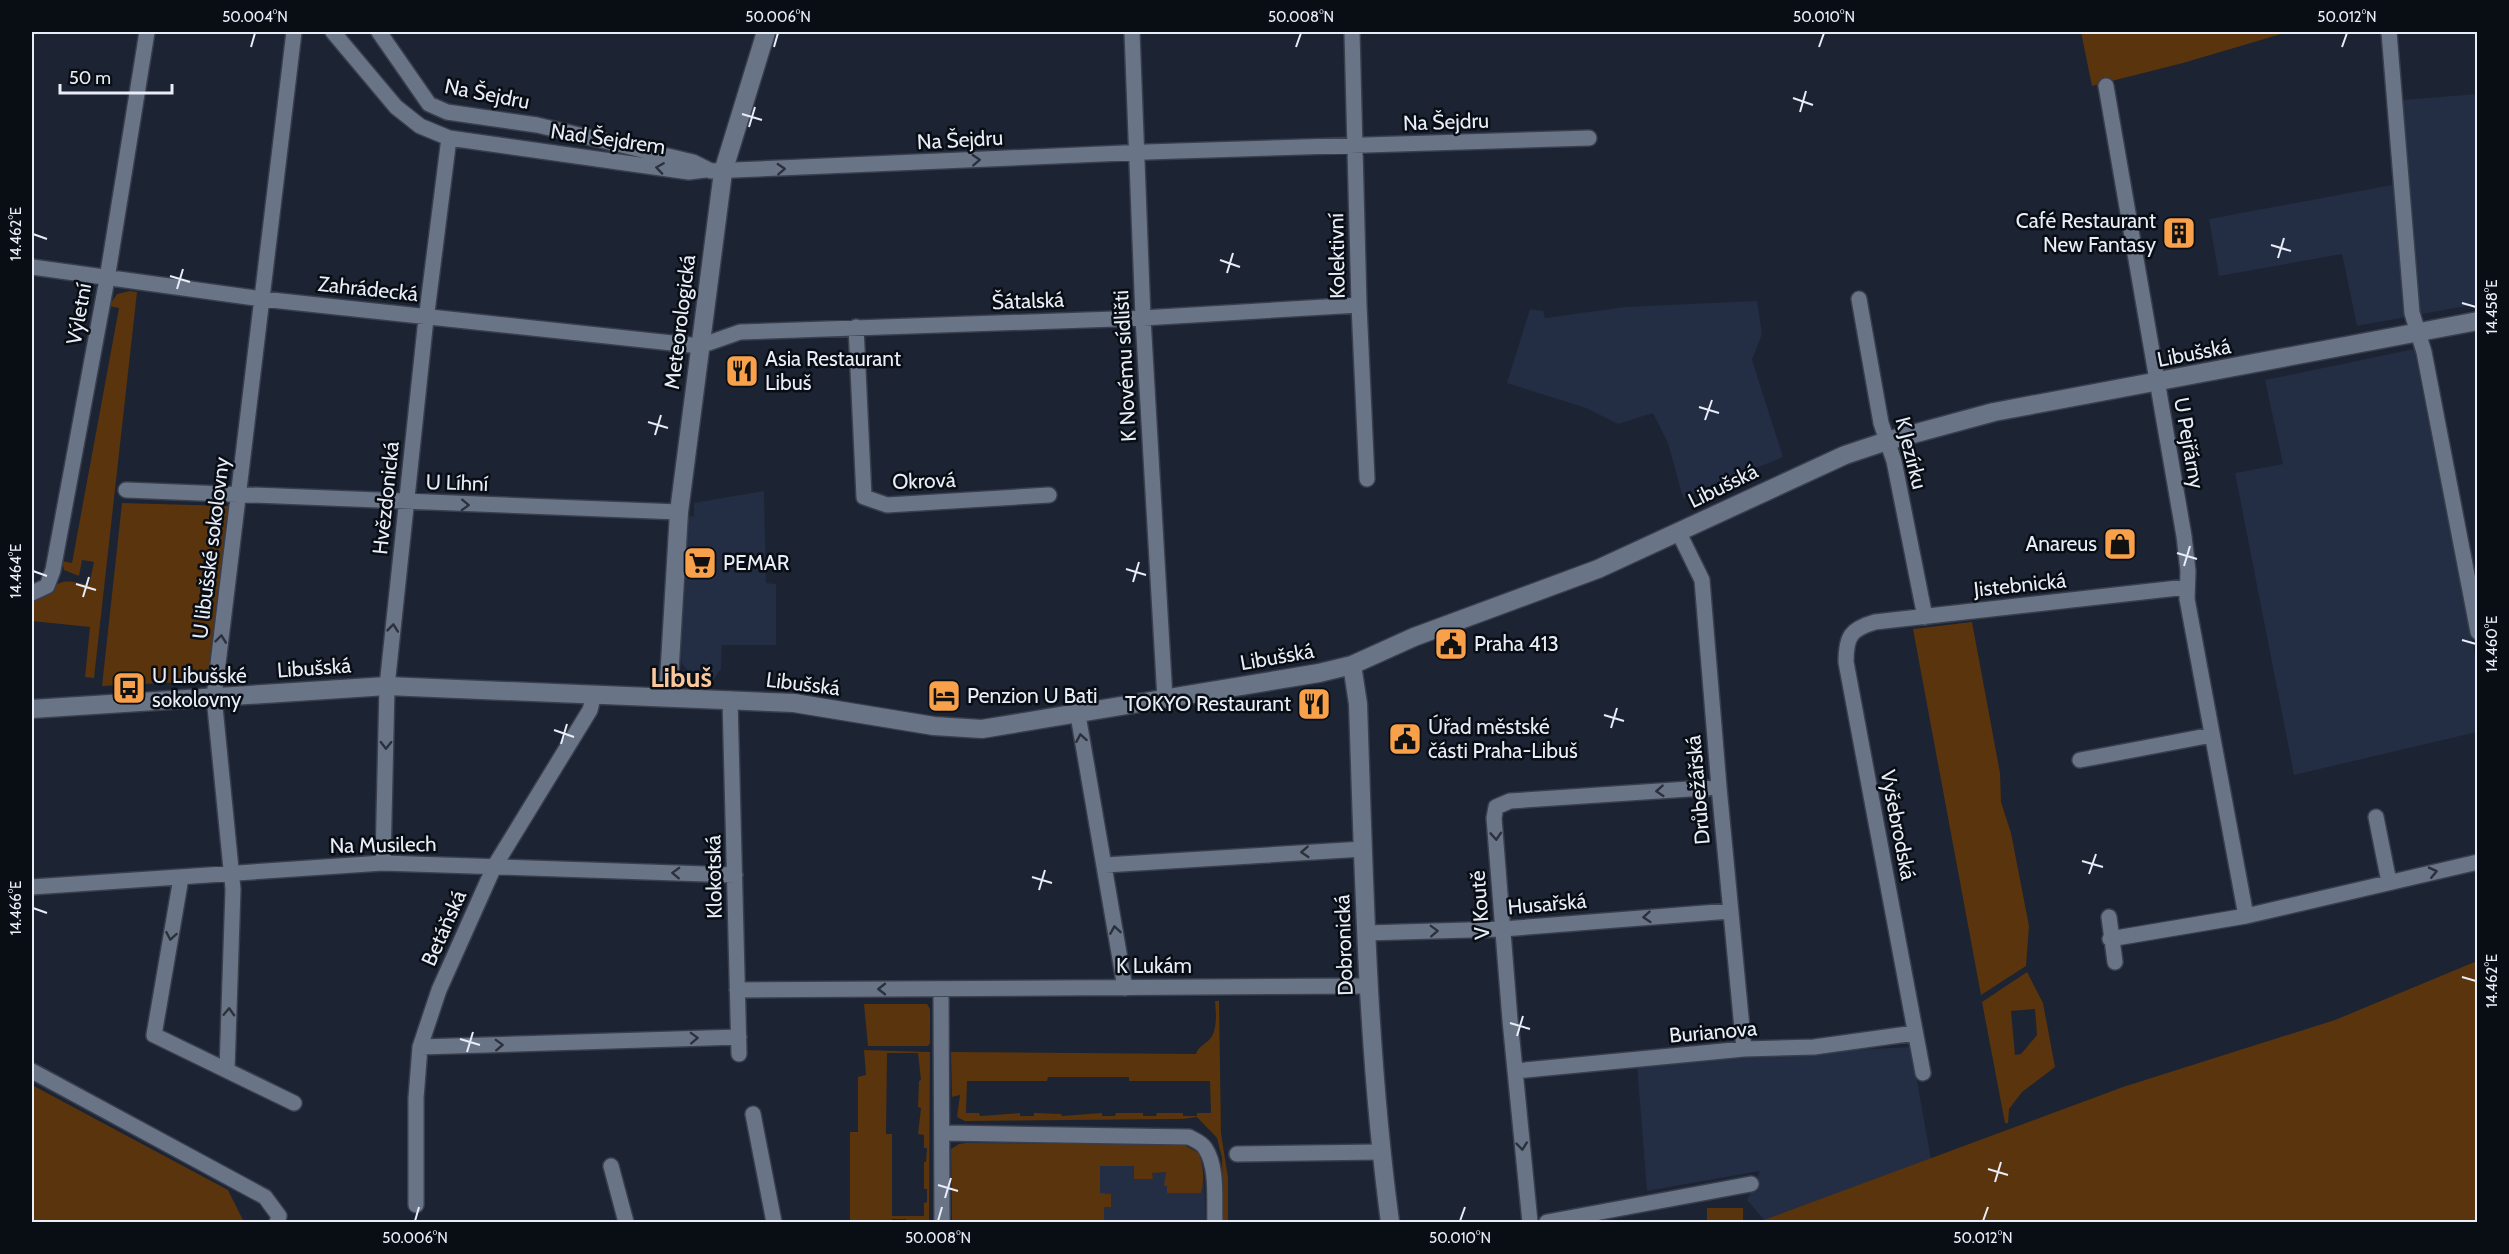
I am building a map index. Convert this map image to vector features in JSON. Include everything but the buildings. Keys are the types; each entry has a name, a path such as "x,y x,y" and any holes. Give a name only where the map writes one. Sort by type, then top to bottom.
{"street":[{"name":"Výletní","path":"32,593 47,586 53,570 107,279 147,32"},
{"name":"U libušské sokolovny","path":"227,1070 233,889 214,697 294,32"},
{"name":"Nad Šejdrem","path":"333,32 396,107 420,126 449,138 689,172 714,171"},
{"name":"Na Šejdru","path":"379,32 429,104 447,112 537,125 693,162 714,171 1137,153 1589,138"},
{"name":"Meteorologická","path":"668,697 679,512 700,346 714,171 766,32"},
{"name":"K Novému sídlišti","path":"1132,32 1143,318 1165,699"},
{"name":"Kolektivní","path":"1352,32 1359,305 1367,479"},
{"path":"2390,32 2412,313 2424,352 2471,558 2478,632"},
{"name":"U Pejřárny","path":"2106,86 2184,536 2188,571 2187,587 2246,916"},
{"name":"Hvězdonická","path":"383,864 387,686 426,317 449,138"},
{"name":"Zahrádecká","path":"32,267 262,299 700,346"},
{"name":"K Jezírku","path":"1859,299 1881,423 1894,460 1925,617"},
{"name":"Šátalská","path":"700,346 740,332 1143,318 1359,305"},
{"name":"Libušská","path":"32,709 387,686 794,703 934,726 982,729 1078,715 1319,673 1352,665 1414,637 1598,570 1807,471 1887,441 1994,412 2478,321"},
{"name":"Okrová","path":"856,327 864,497 887,505 1049,495"},
{"name":"U Líhní","path":"126,490 679,512"},
{"name":"Drůbežářská","path":"1679,533 1702,580 1744,1049"},
{"name":"Jistebnická","path":"1858,627 1875,622 2187,587"},
{"name":"Vyšebrodská","path":"1858,627 1849,639 1846,662 1923,1072"},
{"name":"Dobronická","path":"1352,665 1358,704 1368,986 1380,1152 1390,1222"},
{"name":"Betáňská","path":"416,1205 416,1098 420,1047 439,990 494,867 590,710 594,693"},
{"name":"Klokotská","path":"730,699 739,1054"},
{"path":"1078,715 1125,987"},
{"path":"2080,760 2212,735"},
{"name":"V Koutě","path":"1530,1222 1503,929 1496,807 1510,801 1719,787"},
{"path":"2376,817 2389,882"},
{"path":"1105,865 1363,849"},
{"path":"2111,939 2246,916 2478,862"},
{"name":"Na Musilech","path":"32,887 383,864 735,875"},
{"path":"181,878 154,1035 294,1103"},
{"name":"Husařská","path":"1366,933 1503,929 1730,911"},
{"path":"2109,917 2115,962"},
{"name":"K Lukám","path":"737,990 1368,986"},
{"path":"940,989 942,1222"},
{"name":"Burianova","path":"1515,1071 1744,1049 1814,1047 1915,1033"},
{"path":"420,1047 739,1037"},
{"path":"32,1071 265,1197 279,1216 277,1222"},
{"path":"753,1114 774,1222"},
{"path":"943,1133 1190,1137 1204,1145 1209,1156 1214,1190 1215,1222"},
{"path":"1237,1154 1380,1152"},
{"path":"611,1166 626,1222"},
{"path":"1547,1222 1751,1184"}],"shaded area":[{"path":"2081,32 2288,32 2183,63 2092,86"},
{"path":"2477,94 2477,304 2357,326 2342,254 2219,276 2209,219 2408,182 2402,100"},
{"path":"137,292 94,678 85,677 90,627 32,621 32,600 45,596 56,585 64,582 89,585 94,562 82,560 79,576 64,570 62,561 72,563 119,308 109,306 117,294"},
{"path":"1757,301 1762,334 1752,360 1783,457 1683,498 1668,443 1653,413 1618,424 1586,408 1507,383 1530,309 1543,311 1545,318 1625,307"},
{"path":"2414,349 2477,666 2477,732 2294,775 2235,473 2283,464 2265,380"},
{"path":"764,491 766,583 776,584 776,645 722,645 721,669 708,687 701,686 682,664 678,630 687,517 694,516 694,503"},
{"path":"122,503 229,506 207,681 102,686"},
{"path":"1972,622 2000,773 2001,802 2011,833 2029,926 2026,966 1981,995 1913,629"},
{"path":"2477,961 2477,1222 1764,1222 1764,1220 2123,1087 2335,1020"},
{"path":"2027,972 2043,1003 2055,1067 2022,1092 2009,1109 2008,1123 2005,1123 1982,1002","holes":["2035,1009 2037,1035 2021,1054 2015,1055 2011,1011"]},
{"path":"1215,1001 1219,1001 1221,1133 1228,1178 1228,1222 1223,1222 1222,1158 1217,1138 1197,1117 965,1121 957,1117 960,1095 952,1097 951,1052 1196,1054 1214,1032","holes":["1048,1077 1129,1077 1129,1081 1210,1081 1211,1113 1197,1113 1197,1116 1183,1116 1183,1113 1157,1113 1156,1116 1143,1116 1143,1113 1116,1113 1115,1116 1102,1116 1102,1113 1062,1116 1061,1114 1034,1113 1034,1116 1020,1116 1020,1113 980,1116 979,1113 966,1113 967,1081 1047,1081"]},
{"path":"864,1004 927,1004 930,1009 930,1043 928,1046 868,1046"},
{"path":"1911,1047 1931,1159 1764,1220 1747,1200 1760,1171 1647,1191 1637,1066 1754,1055"},
{"path":"864,1050 930,1052 929,1222 906,1222 906,1219 892,1219 891,1222 850,1222 850,1132 858,1132 858,1077 866,1075","holes":["887,1053 918,1053 921,1080 919,1081 918,1107 921,1108 918,1134 924,1135 924,1148 927,1148 926,1162 924,1162 924,1189 927,1189 927,1202 924,1203 924,1216 892,1216 892,1134 886,1134"]},
{"path":"32,1085 228,1190 244,1222 32,1222"},
{"path":"966,1143 1182,1144 1199,1153 1203,1173 1201,1193 1167,1193 1167,1186 1164,1186 1166,1172 1152,1173 1153,1179 1134,1179 1134,1166 1100,1166 1100,1193 1111,1194 1111,1207 1104,1207 1104,1222 952,1222 951,1149"},
{"path":"1039,1143 1182,1144 1199,1153 1203,1168 1206,1222 1032,1222"},
{"path":"1707,1208 1743,1208 1743,1222 1707,1222"}],"place":[{"name":"Café Restaurant New Fantasy","path":"2179,233"},
{"name":"Asia Restaurant Libuš","path":"742,371"},
{"name":"Anareus","path":"2120,544"},
{"name":"PEMAR","path":"700,563"},
{"name":"Praha 413","path":"1451,644"},
{"name":"U Libušské sokolovny","path":"129,688"},
{"name":"Penzion U Bati","path":"944,696"},
{"name":"TOKYO Restaurant","path":"1314,704"},
{"name":"Úřad městské části Praha-Libuš","path":"1405,739"}],"district":[{"name":"Libuš","path":"681,678"}]}
